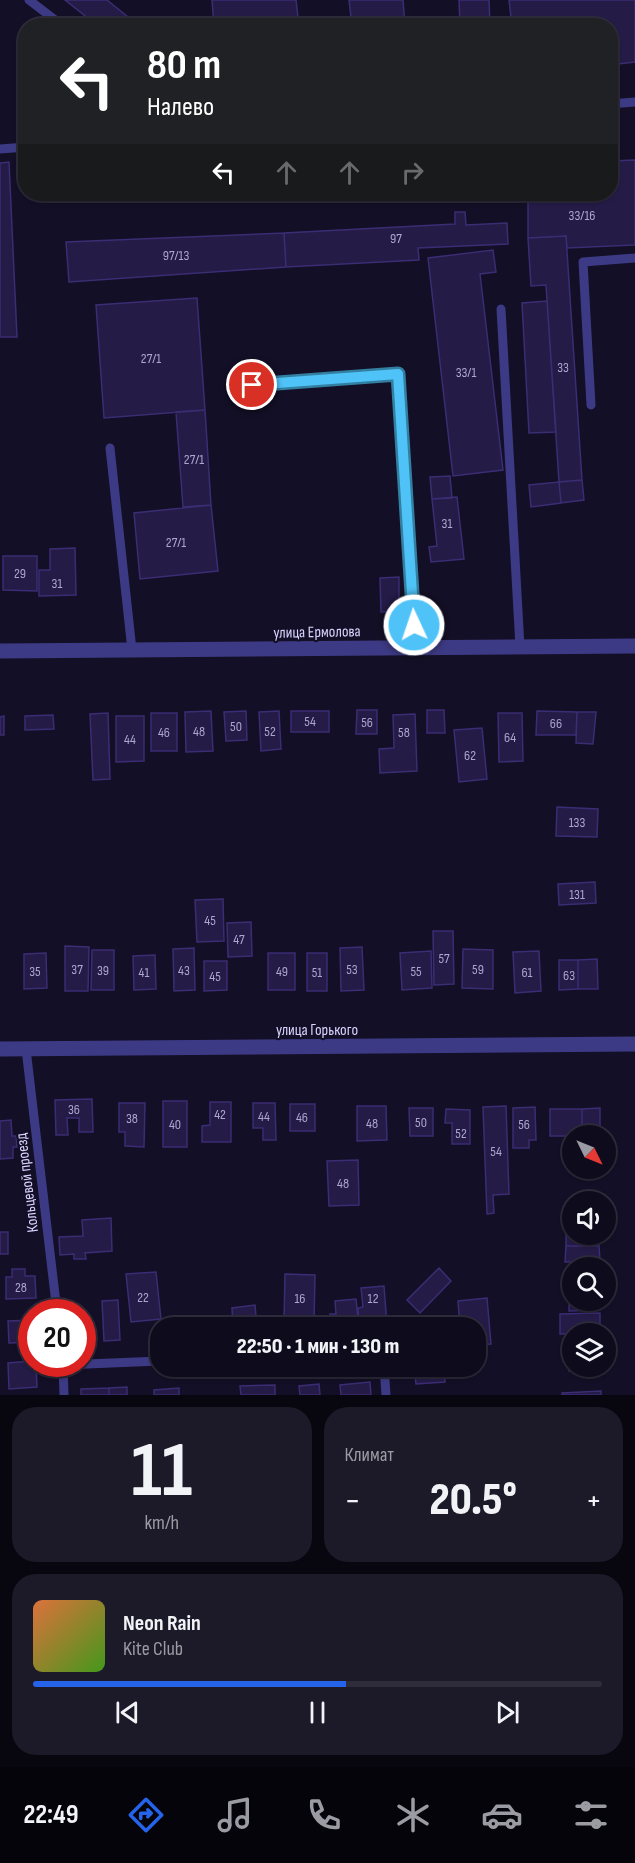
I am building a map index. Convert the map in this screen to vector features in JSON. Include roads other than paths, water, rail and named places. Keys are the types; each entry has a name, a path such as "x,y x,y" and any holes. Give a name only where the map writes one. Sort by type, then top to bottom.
{"street":[{"name":"улица Ермолова","path":"0,651 635,646"},
{"name":"улица Горького","path":"0,1049 635,1044"}],"lane":[{"path":"29,0 53,18"},
{"path":"618,103 635,102"},
{"path":"0,148 18,147"},
{"path":"591,405 583,262 635,258"},
{"path":"501,309 520,647"},
{"path":"252,385 398,374 416,648"},
{"path":"110,448 132,650"},
{"name":"Кольцевой проезд","path":"26,1049 55,1299"},
{"path":"96,1363 150,1361"},
{"path":"63,1377 64,1395"},
{"path":"385,1377 386,1395"}]}
